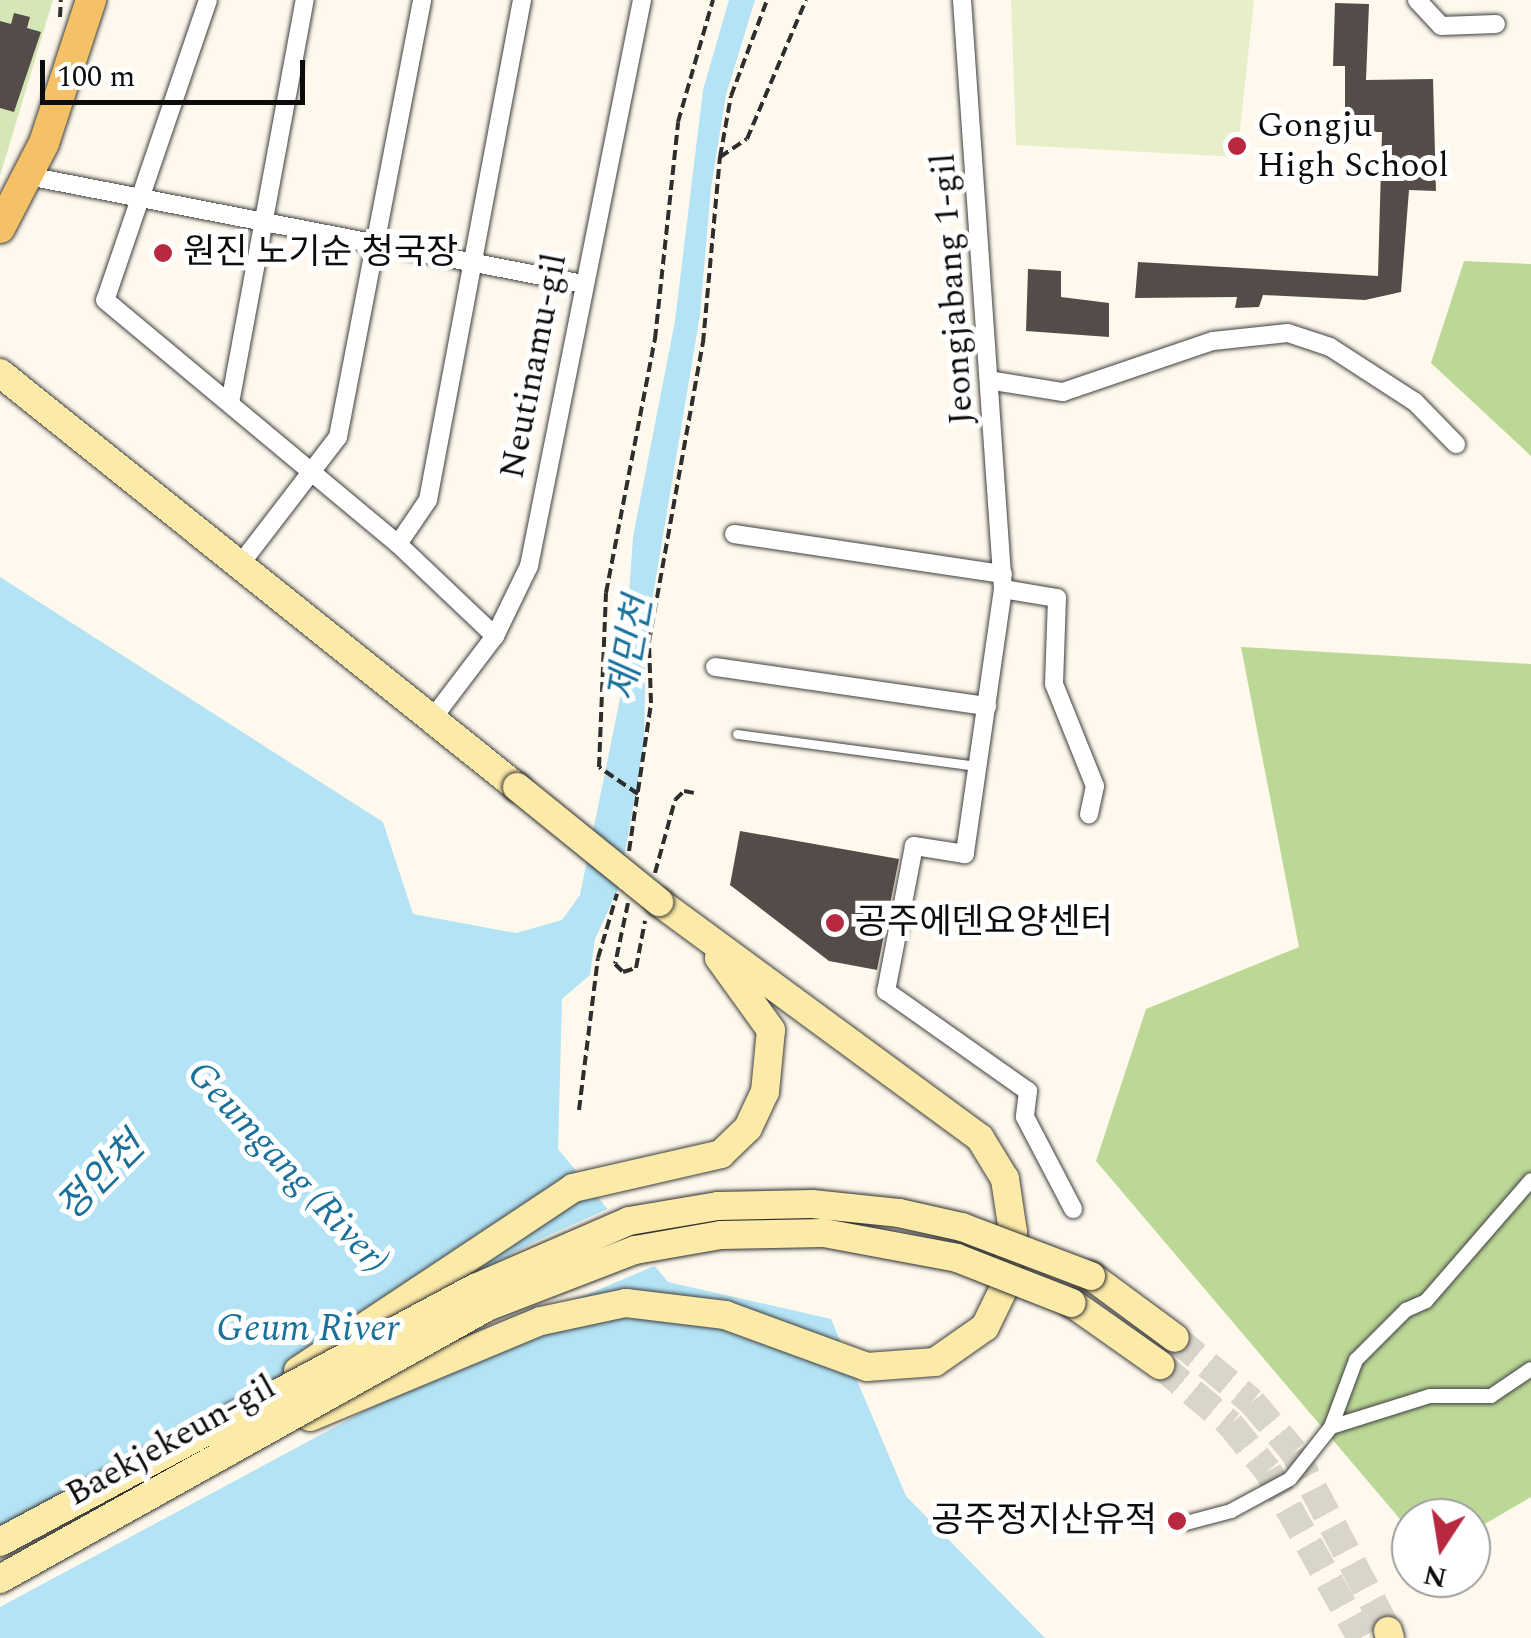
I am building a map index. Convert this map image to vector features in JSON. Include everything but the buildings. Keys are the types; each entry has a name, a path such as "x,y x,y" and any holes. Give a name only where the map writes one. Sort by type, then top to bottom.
{"main road":[{"path":"0,228 28,176 91,0"},
{"path":"0,373 242,562 660,902 980,1138 1005,1179 1013,1232 1004,1288 985,1327 935,1362 866,1367 724,1315 626,1303 540,1320 196,1472"},
{"path":"193,1442 574,1188 721,1154 748,1128 770,1071 772,1030 688,921"},
{"name":"Baekjekeun-gil","path":"0,1542 475,1288 629,1222 718,1206 812,1204 899,1214 962,1227 1091,1276 1175,1338"},
{"name":"Baekjekeun-gil","path":"0,1579 487,1308 635,1250 722,1235 824,1233 957,1258 1072,1304 1160,1365"}],"street":[{"path":"208,0 105,300 398,544 495,636"},
{"path":"230,403 305,0"},
{"path":"242,562 315,474 338,438 422,0"},
{"path":"398,544 428,500 522,0"},
{"name":"Jeongjabang 1-gil","path":"962,0 994,380 1004,581 965,854 914,846 886,991 1028,1091 1025,1117 1073,1208"},
{"path":"1417,0 1442,26 1496,24"},
{"name":"Neutinamu-gil","path":"432,719 495,636 529,566 638,1"},
{"path":"28,176 137,202 582,284"},
{"path":"994,380 1063,392 1213,341 1288,333 1330,347 1415,402 1456,444"},
{"path":"734,534 1004,581 1057,598 1054,684 1095,786 1089,814"},
{"path":"715,667 987,706"},
{"path":"1186,1523 1232,1511 1290,1479 1331,1427 1356,1360 1406,1310 1426,1301 1531,1180"},
{"path":"1331,1427 1430,1396 1491,1396 1531,1368"}],"lane":[{"path":"737,734 978,766"}],"path":[{"path":"640,795 601,768 606,593 654,339 678,122 712,0"},
{"path":"628,856 651,703 649,642 703,343 720,157 731,96 767,0"},
{"path":"720,157 747,139 806,0"},
{"path":"580,1110 598,958 618,890"}],"green space":[{"path":"0,0 53,0 0,176"},
{"path":"1011,0 1254,0 1237,157 1016,145"},
{"path":"1464,261 1531,264 1531,456 1431,363"},
{"path":"1241,647 1531,664 1531,1497 1491,1520 1491,1498 1391,1498 1391,1508 1096,1161 1146,1009 1299,947"}],"water":[{"name":"Geum River","path":"729,0 755,0 726,95 711,188 700,315 646,637 644,745 619,887 595,939 590,975 562,999 558,1149 668,1282 831,1319 906,1496 1045,1638 0,1638 0,577 383,822 413,914 516,933 562,920 580,895 623,684 633,537 675,321 703,90"}],"pier":[{"path":"612,1207 659,1264 560,1306 0,1607 0,1530 534,1242"}],"tunnel":[{"path":"1175,1338 1252,1402 1294,1452 1388,1631"},
{"path":"1160,1365 1230,1424 1268,1471 1361,1638"}],"place":[{"name":"Gongju High School","path":"1237,146"},
{"name":"원진 노기순 청국장","path":"163,253"},
{"name":"공주에덴요양센터","path":"835,923"},
{"name":"공주정지산유적","path":"1177,1521"}],"water label":[{"name":"제민천","path":"632,649"},
{"name":"Geumgang (River)","path":"287,1168"},
{"name":"정안천","path":"102,1178"}]}
